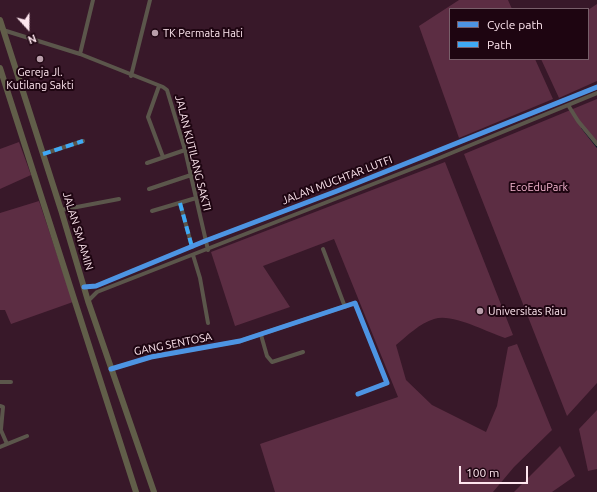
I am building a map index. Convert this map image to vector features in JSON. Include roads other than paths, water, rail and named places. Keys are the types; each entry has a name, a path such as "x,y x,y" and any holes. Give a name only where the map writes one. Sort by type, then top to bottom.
{"main road":[{"name":"JALAN SM AMIN","path":"0,20 62,210 88,301 154,492"},
{"name":"JALAN SM AMIN","path":"0,68 136,492"},
{"path":"52,228 65,223"}],"street":[{"path":"80,54 93,0"},
{"path":"131,76 150,0"},
{"name":"JALAN KUTILANG SAKTI","path":"3,30 80,54 131,76 163,87 170,95 185,150 208,250"},
{"path":"159,86 148,117 162,157"},
{"name":"JALAN MUCHTAR LUTFI","path":"84,287 96,286 192,246 337,191 597,86"},
{"name":"JALAN MUCHTAR LUTFI","path":"88,301 97,292 193,256 432,161 597,93"},
{"path":"568,105 578,121 597,144"},
{"path":"43,154 82,141"},
{"path":"147,162 185,150"},
{"path":"149,188 191,175"},
{"path":"152,211 196,198"},
{"path":"62,210 119,199"},
{"path":"180,203 192,246"},
{"path":"323,249 345,307 355,304 387,383 358,394"},
{"path":"193,256 200,278 208,323"},
{"name":"GANG SENTOSA","path":"111,369 151,357 240,341 345,307"},
{"path":"261,335 267,356 272,362 303,352"},
{"path":"0,382 11,382"},
{"path":"0,406 3,407 0,428 7,444"},
{"path":"0,447 27,436"}],"waterway":[{"path":"582,128 597,147"}],"place":[{"name":"TK Permata Hati","path":"155,33"},
{"name":"Gereja Jl. Kutilang Sakti","path":"40,59"},
{"name":"Universitas Riau","path":"480,311"}],"park label":[{"name":"EcoEduPark","path":"539,187"}]}
